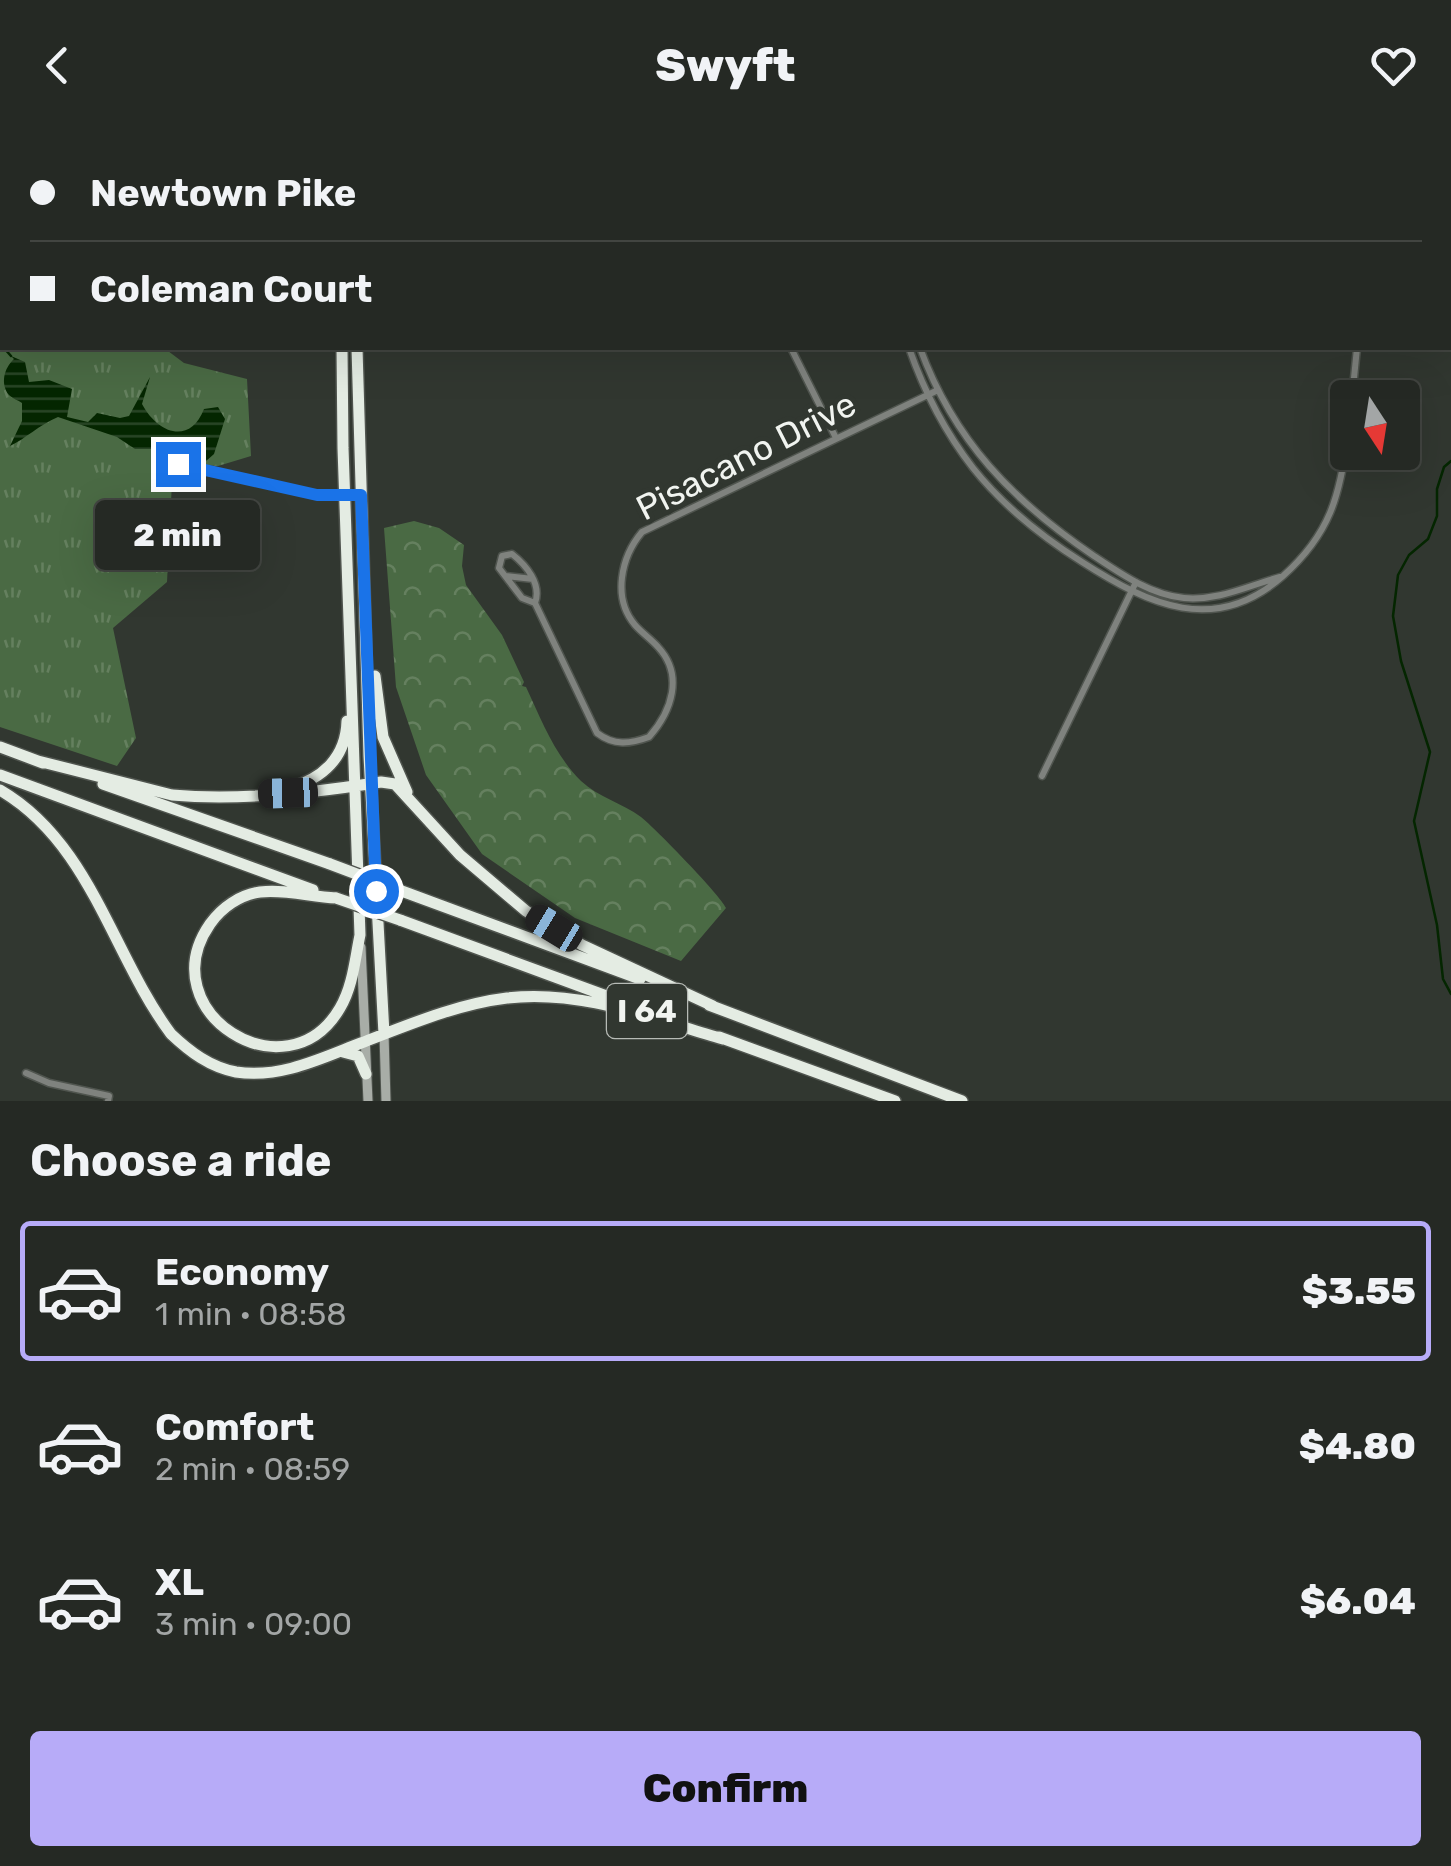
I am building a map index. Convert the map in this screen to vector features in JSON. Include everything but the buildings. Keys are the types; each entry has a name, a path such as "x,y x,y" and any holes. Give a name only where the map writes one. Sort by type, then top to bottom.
{"highway":[{"path":"336,898 258,892 223,909 202,938 196,962 198,987 208,1012 230,1034 260,1046 285,1046 320,1031 341,1007 360,935 342,350"},
{"path":"358,350 361,495 380,724 411,800"},
{"path":"366,579 370,784 384,1034"},
{"path":"262,794 318,776 333,763 344,743 349,632"},
{"name":"I 64","path":"0,747 330,864 962,1101"},
{"path":"38,761 172,795 219,797 395,784 460,855 526,911 582,945 713,1006"},
{"name":"I 64","path":"0,775 894,1101"},
{"path":"0,790 36,815 67,851 161,1021 187,1049 208,1062 240,1072 285,1070 483,1002 546,996 596,1002 723,1039"},
{"path":"334,1054 354,1054 361,1059 366,1074"}],"main road":[{"path":"360,935 368,1101"},
{"path":"384,1034 386,1101"}],"street":[{"path":"792,350 836,438"},
{"path":"910,350 928,394 957,446 989,487 1038,534 1131,592 1185,609 1214,608 1268,590 1303,557 1330,516 1343,470"},
{"path":"921,350 961,430 999,478 1051,527 1136,582 1181,598 1214,598 1282,576"},
{"path":"1354,380 1357,350"},
{"name":"Pisacano Drive","path":"535,603 597,733 607,740 628,744 649,737 671,702 673,671 660,648 634,624 622,598 623,569 634,541 642,532 938,390"},
{"path":"178,464 317,495 361,495"},
{"path":"989,487 999,478"},
{"path":"512,554 538,588 535,603 522,598 504,575 498,564 502,556 512,554"},
{"path":"504,575 533,579"},
{"path":"1042,776 1136,582"},
{"path":"26,1073 49,1084 109,1096 108,1101"}],"green space":[{"path":"0,350 167,350 184,363 247,379 251,456 218,466 173,462 167,582 113,628 136,738 117,766 0,727"},
{"path":"414,521 439,528 464,545 462,566 466,585 502,635 524,682 522,686 526,687 563,760 588,787 648,824 726,908 681,961 575,918 482,854 426,775 396,687 384,528"}],"shaded area":[{"path":"11,356 25,362 29,382 49,380 72,389 67,417 88,422 97,413 129,416 150,377 142,404 165,428 191,428 204,409 218,407 225,419 214,454 205,462 172,456 160,449 135,449 117,437 58,417 10,446 22,421 22,403 9,395 4,381 14,359"}],"waterway":[{"path":"6,350 11,356"},
{"path":"1451,461 1444,467 1437,489 1437,516 1428,539 1409,555 1398,575 1393,616 1401,661 1430,752 1414,821 1437,925 1443,979 1451,994"}],"route":[{"path":"178,464 317,495 361,495 376,891"}]}
